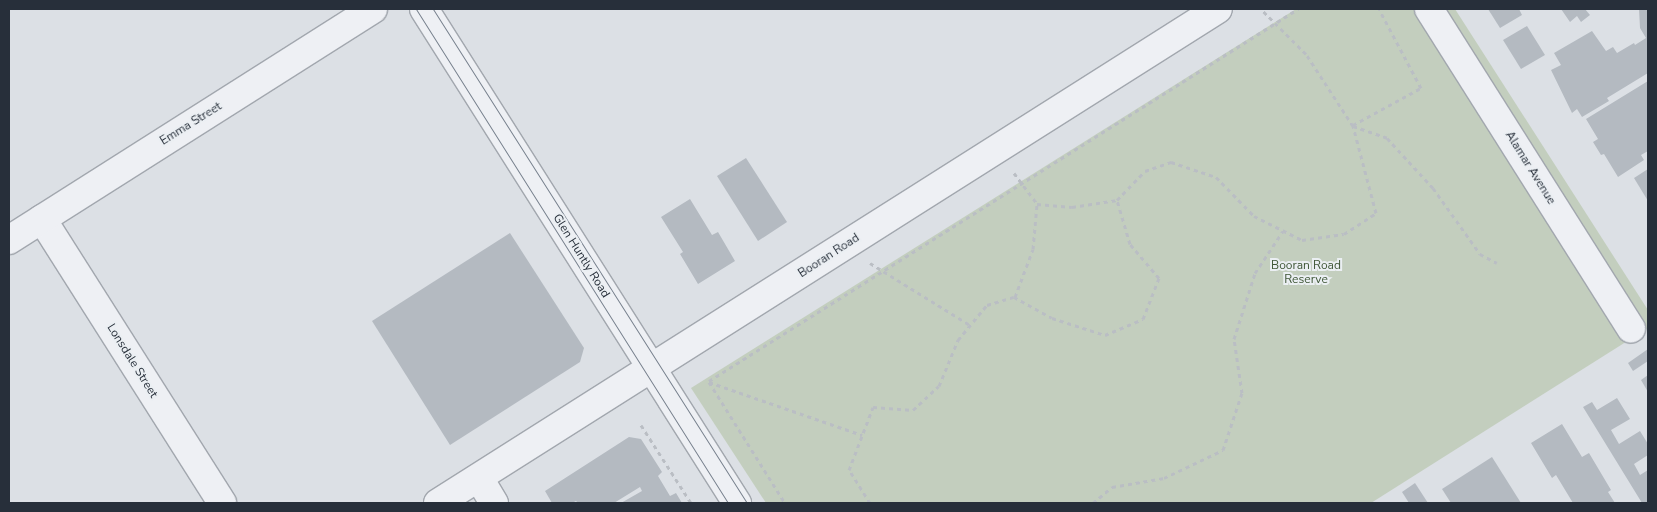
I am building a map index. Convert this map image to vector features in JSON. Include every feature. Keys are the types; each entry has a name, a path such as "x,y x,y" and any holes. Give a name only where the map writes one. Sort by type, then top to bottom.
{"street":[{"name":"Emma Street","path":"9,240 373,9"},
{"name":"Glen Huntly Road","path":"424,9 737,503"},
{"name":"Booran Road","path":"438,503 1218,9"},
{"name":"Alamar Avenue","path":"1429,9 1631,328"},
{"name":"Lonsdale Street","path":"42,219 222,503"},
{"path":"479,478 494,503"}],"path":[{"path":"1037,204 1072,207 1118,200 1145,171 1171,162 1216,177 1254,216 1302,240 1344,234 1376,213 1353,126 1306,54 1261,9"},
{"path":"709,382 1298,9"},
{"path":"1353,126 1420,88 1379,9"},
{"path":"1353,126 1388,138 1433,188 1480,254 1496,263"},
{"path":"997,149 1037,204 1033,249 1014,297"},
{"path":"870,503 849,470 873,407 913,410 939,386 958,340 988,305 1014,297 1052,318 1104,335 1143,319 1159,278 1130,244 1118,200"},
{"path":"1093,503 1112,487 1164,478 1222,450 1242,393 1234,339 1255,273 1283,231"},
{"path":"844,247 970,326"},
{"path":"709,382 862,435"},
{"path":"709,382 785,503"},
{"path":"641,425 690,503"}],"green space":[{"name":"Booran Road Reserve","path":"1296,9 1455,9 1648,310 1648,328 1371,503 766,503 691,388"}],"building":[{"path":"1488,9 1519,9 1522,15 1500,28"},
{"path":"1561,9 1585,9 1590,15 1581,22 1577,16 1570,22"},
{"path":"1639,9 1648,9 1648,73 1607,98 1609,101 1582,117 1577,109 1572,113 1551,70 1561,65 1554,53 1592,31 1606,51 1613,47 1617,53 1634,43 1635,45 1646,38 1640,28"},
{"path":"1527,26 1545,55 1521,69 1503,40"},
{"path":"1648,81 1648,151 1641,155 1644,160 1618,177 1604,154 1601,155 1593,142 1598,139 1586,119"},
{"path":"746,158 787,222 758,241 717,176"},
{"path":"1648,169 1648,201 1634,178"},
{"path":"690,199 712,235 718,232 735,261 698,284 680,254 683,252 661,217"},
{"path":"510,233 584,348 580,362 450,445 372,321"},
{"path":"1648,349 1648,361 1633,371 1628,363"},
{"path":"1648,375 1648,392 1641,380"},
{"path":"1617,398 1630,419 1611,430 1619,444 1640,431 1648,444 1648,455 1634,464 1640,475 1648,470 1648,503 1642,503 1583,407 1592,402 1597,410"},
{"path":"1562,424 1582,457 1589,453 1611,490 1608,492 1615,503 1573,503 1556,475 1552,478 1531,443"},
{"path":"629,437 641,439 662,472 658,476 670,496 676,493 682,503 621,503 642,491 640,487 614,503 578,503 576,501 572,503 552,503 545,491"},
{"path":"1492,457 1521,503 1451,503 1442,489"},
{"path":"1415,483 1428,503 1409,503 1402,492"}],"tram line":[{"path":"416,9 728,503"},
{"path":"433,9 747,503"}]}
